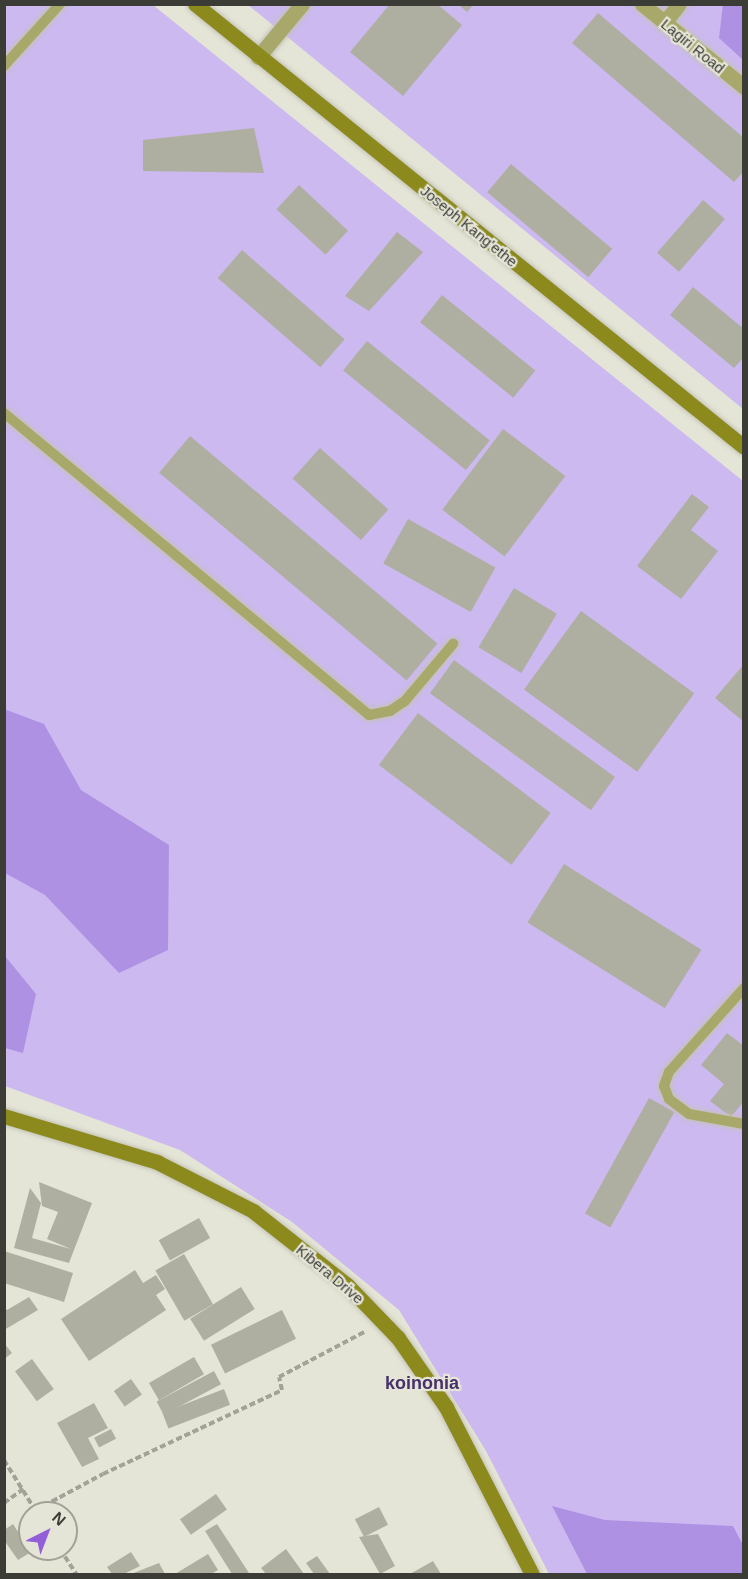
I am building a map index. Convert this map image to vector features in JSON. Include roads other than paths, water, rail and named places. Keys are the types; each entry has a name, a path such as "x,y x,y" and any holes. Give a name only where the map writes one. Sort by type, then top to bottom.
{"street":[{"name":"Joseph Kang'ethe","path":"195,4 744,447"},
{"path":"258,57 302,4"},
{"name":"Lagiri Road","path":"642,4 744,87"},
{"path":"664,23 679,4"},
{"name":"Kibera Drive","path":"4,1116 157,1162 253,1211 347,1285 398,1338 446,1407 532,1575"}],"lane":[{"path":"4,66 60,4"},
{"path":"4,413 369,715 390,711 405,701 453,644"},
{"path":"744,988 669,1072 664,1086 669,1099 689,1114 744,1124"}],"district":[{"name":"koinonia","path":"422,1383"}]}
